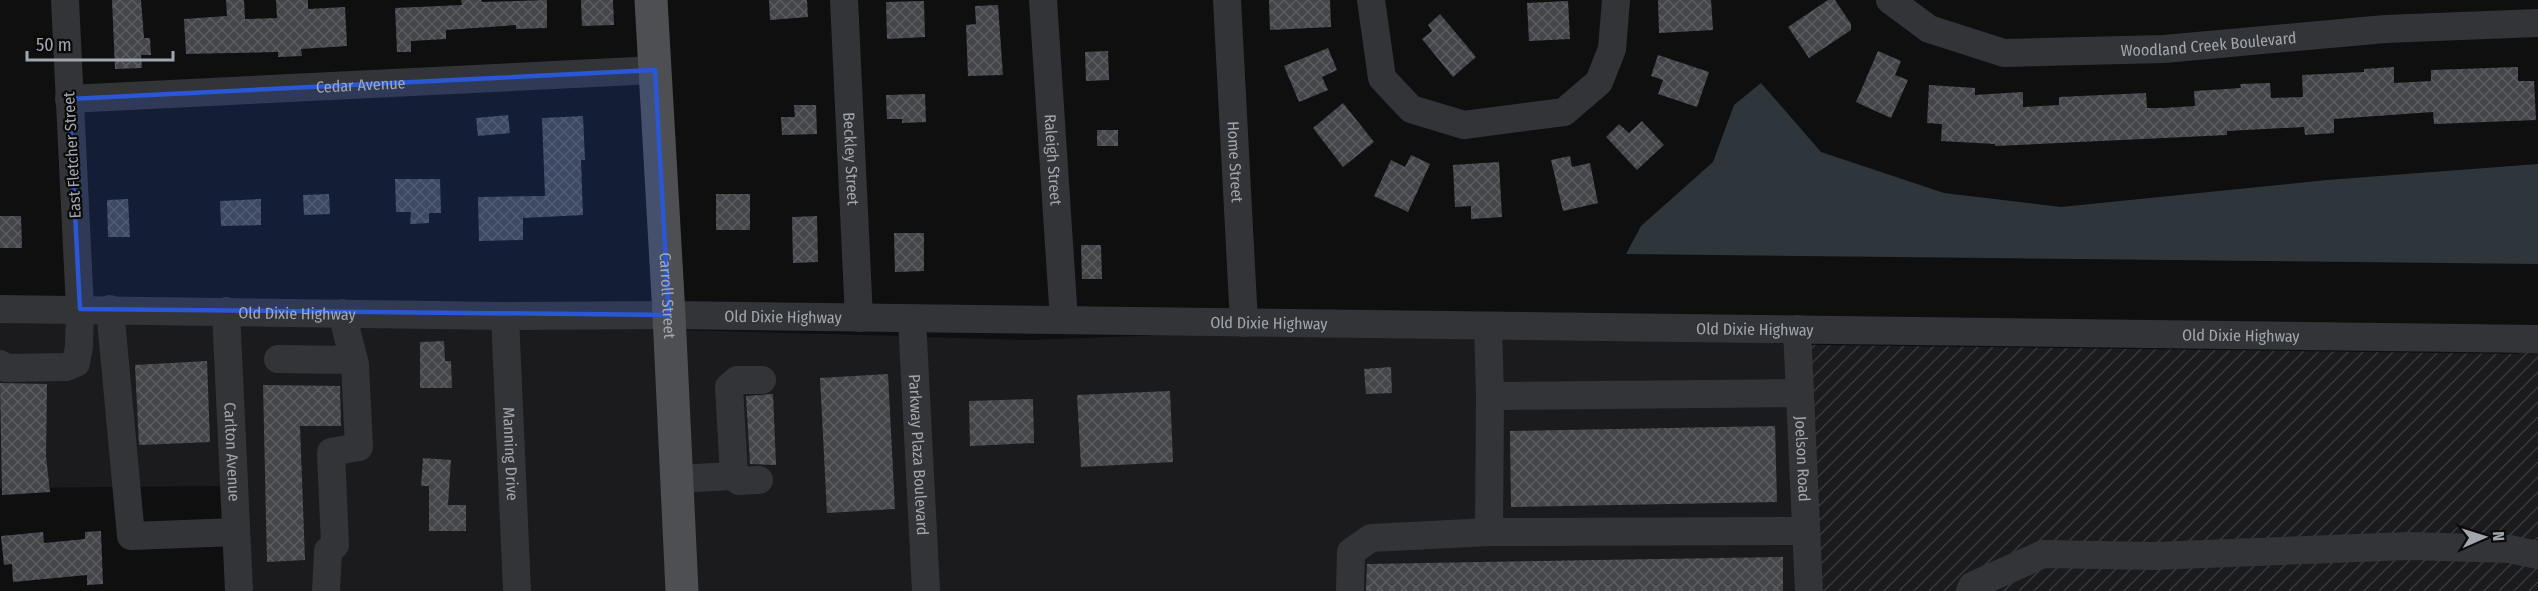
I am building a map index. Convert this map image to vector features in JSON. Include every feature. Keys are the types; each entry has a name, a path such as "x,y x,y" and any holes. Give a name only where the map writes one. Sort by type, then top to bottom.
{"main road":[{"name":"Carroll Street","path":"651,0 682,591"}],"street":[{"name":"East Fletcher Street","path":"0,364 6,368 66,367 76,363 80,309 65,0"},
{"name":"Beckley Street","path":"844,0 859,318"},
{"name":"Raleigh Street","path":"1043,0 1064,320"},
{"name":"Home Street","path":"1227,0 1244,323"},
{"path":"1371,0 1382,78 1412,109 1464,125 1564,112 1599,82 1612,49 1616,0"},
{"name":"Woodland Creek Boulevard","path":"1890,0 1929,29 2004,53 2164,48 2385,29 2538,23"},
{"name":"Cedar Avenue","path":"69,99 655,70"},
{"name":"Old Dixie Highway","path":"0,309 505,316 669,315 2538,339"},
{"path":"110,309 131,536 237,532"},
{"name":"Carlton Avenue","path":"226,311 239,591"},
{"path":"326,591 328,551 335,545 331,452 359,447 354,360 342,313"},
{"name":"Manning Drive","path":"505,316 517,591"},
{"name":"Parkway Plaza Boulevard","path":"912,319 926,591"},
{"path":"1488,326 1489,532"},
{"name":"Joelson Road","path":"1797,329 1809,591"},
{"path":"278,359 354,360"},
{"path":"676,479 747,478 729,387 737,380 762,380"},
{"path":"1490,396 1800,393"},
{"path":"1350,591 1351,552 1371,538 1489,532 1806,531"},
{"path":"1970,591 1972,586 2043,555 2154,556 2409,546 2509,549 2538,555"}],"highlighted area":[{"path":"655,70 669,315 80,309 69,99"}],"shaded area":[{"path":"1761,83 1821,152 1944,193 2061,207 2327,180 2538,164 2538,264 1626,254 1641,226 1713,162 1734,105"},
{"path":"0,319 215,321 223,486 0,488"},
{"path":"238,321 494,326 506,591 251,591"},
{"path":"517,326 658,329 670,591 529,591"},
{"path":"681,330 901,336 915,591 693,591"},
{"path":"1221,333 1697,338 1787,344 1798,591 938,591 924,337 1029,340"},
{"path":"1810,345 2518,354 2520,351 2538,352 2538,591 1822,591"}],"building":[{"path":"112,0 141,0 144,38 150,38 151,55 141,55 142,68 115,69"},
{"path":"226,0 244,0 245,19 277,18 276,0 308,0 308,9 345,7 347,46 301,49 302,56 278,57 278,52 186,54 184,19 227,16"},
{"path":"461,0 481,0 482,2 547,0 547,28 516,29 516,25 446,30 446,39 411,41 411,52 397,52 395,8 462,5"},
{"path":"581,0 613,0 614,25 582,26"},
{"path":"769,0 807,0 808,17 770,20"},
{"path":"1269,0 1330,0 1331,27 1270,30"},
{"path":"1658,0 1711,0 1713,30 1659,33"},
{"path":"1828,0 1835,0 1851,24 1851,30 1809,58 1788,27"},
{"path":"924,1 925,37 887,39 886,2"},
{"path":"1568,1 1570,39 1529,41 1527,3"},
{"path":"998,5 1003,75 968,76 966,25 976,24 975,6"},
{"path":"1440,14 1476,57 1453,77 1422,39 1432,31 1428,25"},
{"path":"1328,48 1337,70 1322,77 1328,90 1299,102 1284,66"},
{"path":"1108,51 1109,80 1086,81 1085,52"},
{"path":"1878,51 1901,61 1895,75 1908,80 1891,118 1856,102"},
{"path":"1658,55 1709,72 1697,107 1658,94 1663,80 1651,76"},
{"path":"2394,67 2394,83 2431,81 2431,70 2518,67 2518,81 2534,81 2536,120 2434,124 2433,112 2334,119 2334,133 2305,135 2304,127 2227,131 2227,135 1995,146 1995,144 1941,141 1942,124 1927,123 1929,85 1975,88 1975,95 2023,92 2023,107 2059,105 2059,97 2146,93 2147,108 2163,108 2195,106 2194,91 2241,88 2240,84 2270,83 2271,98 2303,97 2302,75 2364,72 2364,69"},
{"path":"925,94 926,122 902,123 902,119 887,119 886,95"},
{"path":"1343,103 1374,142 1343,167 1313,128"},
{"path":"794,105 816,105 817,134 782,135 781,117 795,117"},
{"path":"508,115 510,133 478,136 476,118"},
{"path":"583,116 585,160 581,160 583,215 523,218 523,240 479,241 478,197 545,196 542,118"},
{"path":"1642,121 1664,145 1637,170 1606,137 1619,124 1629,133"},
{"path":"1097,130 1118,130 1118,146 1097,146"},
{"path":"1411,155 1430,164 1408,212 1374,196 1391,160 1405,167"},
{"path":"1570,156 1572,167 1590,163 1598,203 1563,211 1551,160"},
{"path":"1499,162 1502,217 1471,219 1471,206 1455,207 1453,165"},
{"path":"395,179 440,179 441,213 429,213 429,223 410,224 411,212 396,212"},
{"path":"329,194 330,214 304,215 303,195"},
{"path":"716,194 750,194 750,230 716,230"},
{"path":"128,199 130,237 108,237 107,200"},
{"path":"261,199 261,225 221,226 220,201"},
{"path":"0,216 21,216 22,248 0,248"},
{"path":"817,216 818,262 793,263 792,217"},
{"path":"894,233 924,233 924,271 895,272"},
{"path":"1081,245 1101,245 1102,279 1082,279"},
{"path":"444,341 445,361 451,361 452,388 420,388 420,342"},
{"path":"207,361 210,442 139,445 135,365"},
{"path":"1391,367 1392,393 1366,394 1364,369"},
{"path":"888,374 895,509 827,513 820,378"},
{"path":"0,383 47,384 46,456 50,492 2,495"},
{"path":"263,385 340,386 341,426 300,426 305,560 267,562"},
{"path":"1170,391 1173,462 1081,467 1077,395"},
{"path":"773,394 776,465 750,464 746,396"},
{"path":"1033,399 1034,443 970,446 969,401"},
{"path":"1775,426 1777,502 1511,507 1510,431"},
{"path":"423,458 451,460 448,505 466,505 466,531 429,531 429,486 421,486"},
{"path":"101,531 103,584 87,585 87,575 13,582 12,564 4,565 1,536 43,532 44,543 85,539 85,532"},
{"path":"1783,557 1783,591 1366,591 1367,564"}]}
